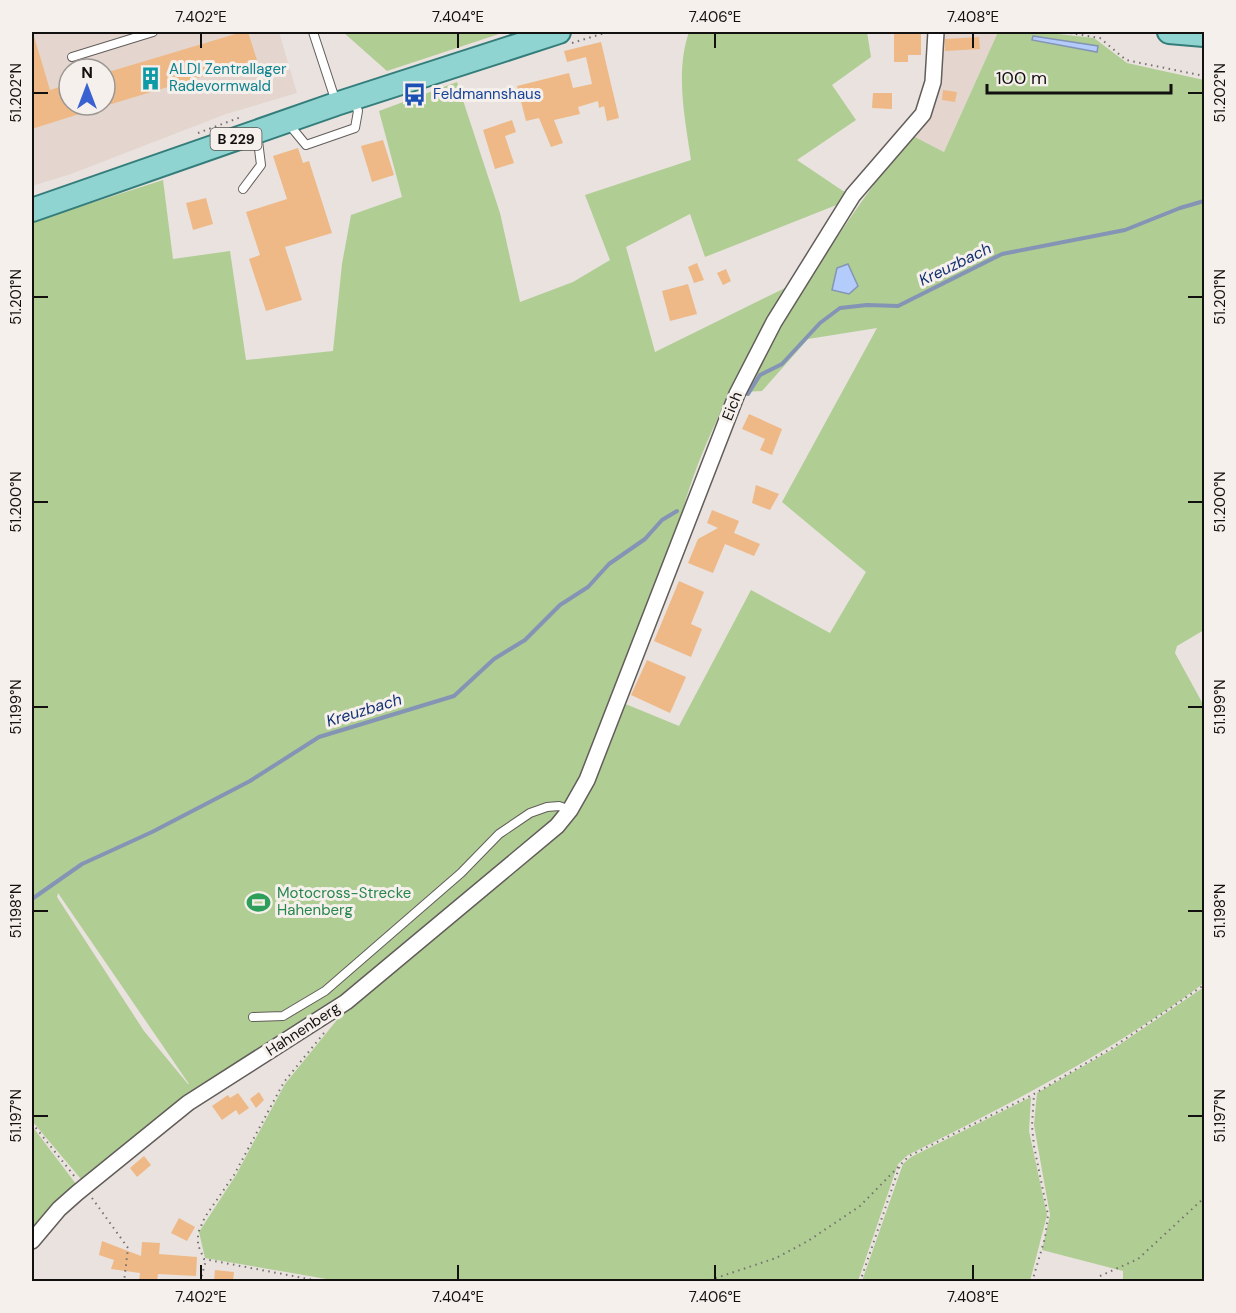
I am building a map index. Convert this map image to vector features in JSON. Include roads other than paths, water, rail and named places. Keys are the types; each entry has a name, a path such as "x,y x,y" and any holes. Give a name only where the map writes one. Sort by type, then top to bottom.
{"main road":[{"name":"B 229","path":"32,210 345,101 559,32"},
{"path":"1170,32 1204,35"}],"street":[{"name":"Eich","path":"570,810 591,770 737,394 774,322 853,195 923,114 933,82 936,32"},
{"name":"Hahnenberg","path":"32,1241 59,1209 188,1103 346,1002 557,826 570,810"}],"lane":[{"path":"72,57 153,32"},
{"path":"286,121 306,145 355,128 358,111 345,101 313,32"},
{"path":"243,189 261,165 256,132"},
{"path":"253,1017 283,1016 325,991 453,881 499,834 530,813 547,807 560,806 570,810"}],"water":[{"path":"1033,36 1098,46 1097,52 1032,40"},
{"path":"848,264 858,286 849,294 832,290 837,268"}],"waterway":[{"name":"Kreuzbach","path":"748,394 760,375 782,364 820,323 840,308 867,305 898,306 1002,254 1125,230 1204,201"},
{"name":"Kreuzbach","path":"32,899 82,864 152,832 250,781 319,737 454,696 494,659 525,640 560,605 588,587 609,564 645,539 662,520 677,511"}],"place":[{"name":"ALDI Zentrallager Radevormwald","path":"151,78"},
{"name":"Feldmannshaus","path":"415,94"},
{"name":"Motocross-Strecke Hahenberg","path":"259,902"}]}
